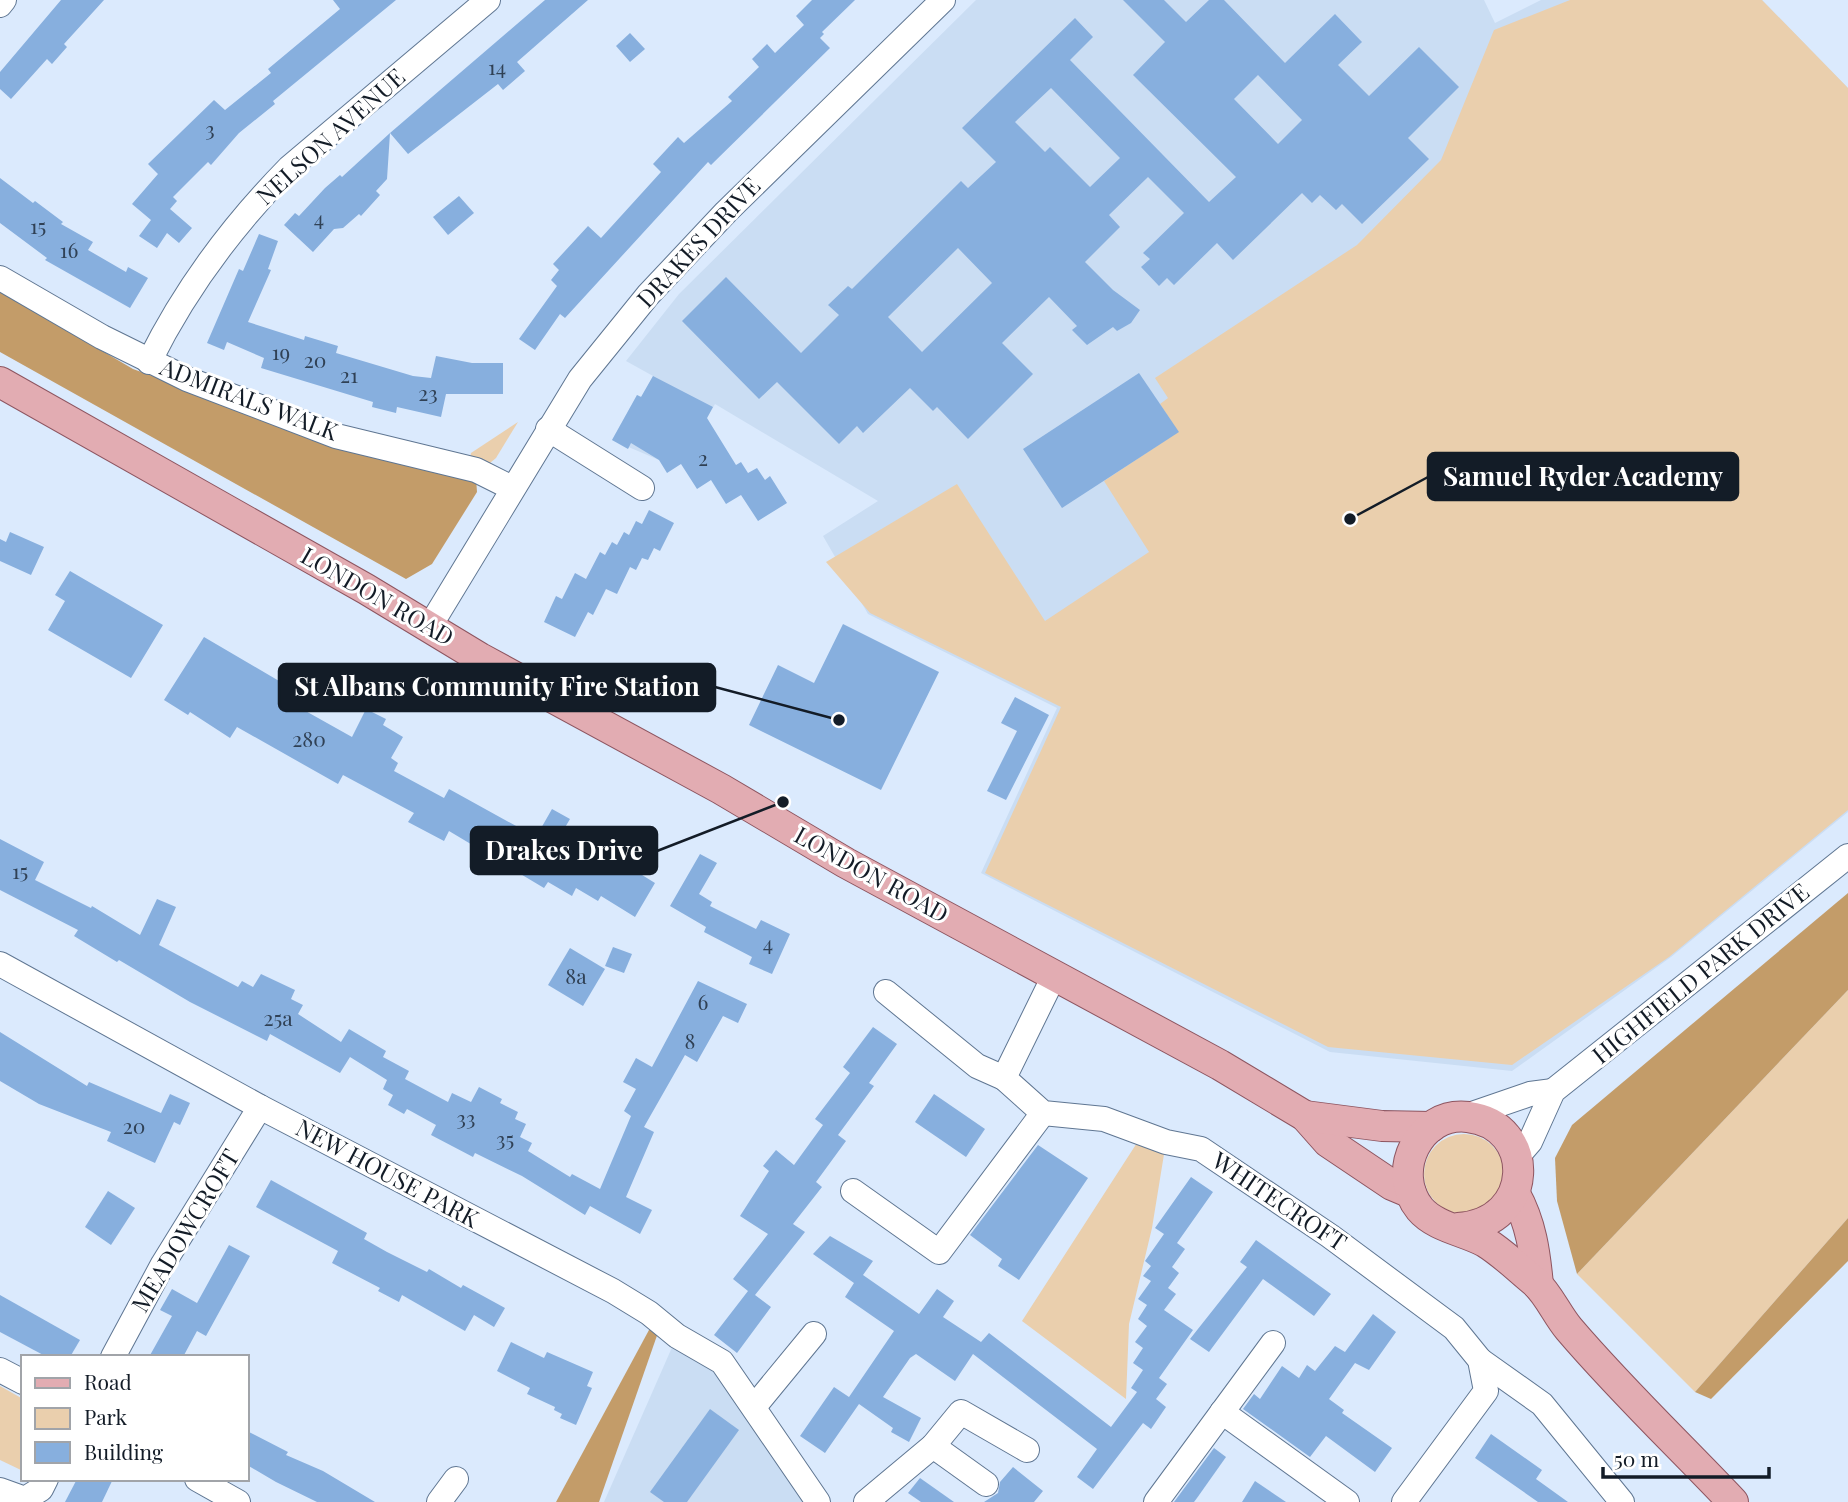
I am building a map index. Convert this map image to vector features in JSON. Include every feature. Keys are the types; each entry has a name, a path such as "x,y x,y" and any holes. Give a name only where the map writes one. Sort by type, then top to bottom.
{"main road":[{"name":"LONDON ROAD","path":"0,382 430,626 480,658 673,762 846,863 1220,1065 1305,1116 1328,1142 1392,1185 1411,1193 1421,1210 1437,1223 1458,1228 1487,1243 1538,1285 1568,1328 1733,1502"},
{"name":"LONDON ROAD","path":"1305,1116 1382,1126 1431,1127 1466,1116"},
{"path":"1466,1116 1495,1127 1509,1141 1517,1157"},
{"path":"1411,1193 1407,1170 1412,1149 1431,1127"},
{"name":"LONDON ROAD","path":"1517,1157 1519,1175 1515,1194 1527,1217 1538,1285"},
{"path":"1458,1228 1476,1227 1492,1221 1506,1209 1515,1194"}],"street":[{"path":"0,5 4,0"},
{"name":"NELSON AVENUE","path":"149,362 188,288 260,198 289,168 488,0"},
{"name":"DRAKES DRIVE","path":"430,626 580,379 657,286 726,212 943,0"},
{"name":"ADMIRALS WALK","path":"0,278 149,362 336,436 476,470 512,488"},
{"path":"548,429 642,488"},
{"name":"HIGHFIELD PARK DRIVE","path":"1517,1157 1530,1142 1553,1091 1848,856"},
{"name":"NEW HOUSE PARK","path":"0,964 260,1107 613,1291 649,1313 677,1336 722,1362 818,1502"},
{"path":"1004,1078 1055,974"},
{"path":"853,1191 939,1252 1043,1113 1004,1078 977,1066 886,992"},
{"name":"HIGHFIELD PARK DRIVE","path":"1466,1116 1530,1094 1553,1091"},
{"name":"MEADOWCROFT","path":"114,1355 163,1264 260,1107"},
{"name":"WHITECROFT","path":"1043,1113 1104,1119 1166,1142 1200,1149 1330,1236 1454,1328 1480,1360"},
{"path":"754,1407 814,1334"},
{"path":"1156,1502 1273,1343"},
{"path":"1404,1502 1486,1391 1480,1360"},
{"path":"1480,1360 1542,1404 1622,1502"},
{"path":"0,1370 21,1381"},
{"path":"866,1502 933,1446 961,1412 1027,1450"},
{"path":"1222,1412 1347,1502"},
{"path":"933,1446 986,1484"},
{"path":"439,1502 456,1479"},
{"path":"0,1490 25,1499 41,1489 45,1481"},
{"path":"200,1481 237,1502"}],"shaded area":[{"path":"976,0 1484,0 1495,23 1541,0 1762,0 1848,88 1848,812 1671,957 1512,1071 1330,1052 981,873 1057,708 868,614 823,536 878,501 715,404 697,436 659,460 612,440 637,395 642,397 653,376 626,361 679,294"},
{"path":"0,291 133,369 354,448 476,478 477,492 432,564 406,579 0,352"},
{"path":"1848,893 1848,990 1577,1274 1557,1201 1555,1158 1572,1125"},
{"path":"1848,1218 1848,1261 1711,1399 1695,1392"},
{"path":"661,1324 599,1502 556,1502 649,1330"},
{"path":"677,1336 749,1408 807,1502 604,1502"}],"green space":[{"path":"1570,0 1762,0 1848,88 1848,810 1669,957 1512,1065 1328,1047 985,873 1061,707 870,613 826,562 957,484 1045,621 1149,552 1104,481 1178,432 1160,404 1168,398 1155,378 1357,245 1441,160 1494,30"},
{"path":"518,422 496,458 490,463 470,459 471,453"},
{"path":"1848,990 1848,1218 1695,1392 1577,1274"},
{"path":"1144,1132 1166,1142 1152,1228 1129,1324 1126,1399 1022,1321"},
{"path":"1464,1134 1479,1137 1492,1146 1501,1159 1504,1174 1501,1189 1492,1202 1479,1211 1464,1214 1449,1211 1436,1202 1427,1189 1424,1174 1427,1159 1436,1146 1449,1137"},
{"path":"0,1386 21,1398 21,1470 0,1460"}],"building":[{"path":"61,0 104,0 64,44 67,47 52,64 47,59 11,99 0,89 0,72"},
{"path":"333,0 396,0 273,101 275,104 239,133 211,165 208,162 173,197 177,201 170,209 192,228 179,243 167,233 157,248 139,236 151,220 132,204 158,174 148,164 214,100 225,110 271,73 268,69 340,9"},
{"path":"545,0 588,0 517,62 525,71 503,90 498,84 408,154 390,133"},
{"path":"812,0 855,0 822,32 824,34 820,38 830,48 711,165 708,162 565,318 560,314 535,350 519,339 557,286 551,280 559,270 553,264 588,226 601,238 661,172 653,164 678,137 684,143 732,101 728,97 759,67 752,59 767,44 775,53 804,25 796,16"},
{"path":"1123,0 1164,0 1186,22 1209,0 1224,0 1285,63 1335,14 1362,42 1338,65 1369,96 1419,47 1459,87 1408,138 1429,159 1362,224 1342,204 1336,210 1320,195 1312,203 1302,193 1233,260 1217,243 1174,285 1167,278 1159,286 1141,267 1150,259 1143,253 1184,213 1148,177 1109,215 1120,227 1085,262 1113,290 1140,310 1131,323 1117,331 1113,327 1087,345 1072,330 1077,326 1049,297 1002,343 1033,374 968,439 937,407 933,411 910,388 863,433 857,426 839,444 777,382 759,399 682,321 726,277 801,353 839,315 828,305 848,286 852,289 961,181 968,188 996,162 962,128 1075,18 1093,37 1070,60 1209,202 1236,177 1133,75 1165,42","holes":["1258,75 1302,120 1278,144 1234,99","1051,88 1120,158 1090,187 1050,147 1045,152 1015,122","958,248 992,283 922,352 888,317"]},
{"path":"630,33 645,49 630,62 616,46"},
{"path":"390,133 387,179 376,191 380,195 361,216 359,214 343,228 334,229 313,252 284,225 295,213 299,216 325,188 340,175 342,177"},
{"path":"0,178 63,222 61,224 93,242 88,250 126,272 128,267 148,278 130,308 45,260 47,258 0,223"},
{"path":"459,196 474,213 448,235 433,217"},
{"path":"259,234 278,241 268,269 271,270 248,322 304,340 305,336 338,346 336,353 413,376 431,378 436,356 472,363 503,363 503,394 446,394 441,417 397,407 396,413 372,407 373,402 261,368 264,358 227,342 224,350 207,343 239,269 243,271"},
{"path":"1139,373 1179,432 1062,508 1023,449"},
{"path":"653,376 713,407 707,418 736,465 741,462 748,473 757,468 765,480 770,476 787,503 758,521 741,495 726,504 711,480 697,489 681,464 667,473 659,460 631,443 628,449 612,440 637,395 641,397"},
{"path":"649,510 674,523 660,551 654,548 648,560 642,558 636,570 630,567 617,594 606,589 593,615 588,612 575,637 544,622 556,596 562,599 575,573 586,579 600,552 605,555 612,542 617,545 624,532 629,535 636,521 642,524"},
{"path":"10,532 44,547 31,575 0,561 0,539 6,542"},
{"path":"70,571 163,625 131,678 48,630 65,601 55,595"},
{"path":"843,624 939,672 881,790 749,725 778,665 814,683"},
{"path":"204,637 291,688 306,663 323,672 302,709 352,737 366,709 386,719 383,725 403,737 391,758 398,763 394,771 444,798 449,789 536,837 552,809 570,819 554,846 587,866 595,853 631,875 634,870 655,883 635,917 601,896 598,901 576,888 572,896 548,882 544,888 449,831 444,841 408,822 414,813 343,775 338,784 237,727 230,738 190,712 188,715 164,700"},
{"path":"1015,697 1049,715 1006,800 987,791 1017,731 1001,723"},
{"path":"0,839 44,862 35,880 91,908 92,906 140,935 157,899 176,907 159,945 238,987 242,981 253,987 261,974 295,990 291,999 303,1005 298,1014 341,1042 349,1029 386,1051 383,1057 409,1071 405,1079 448,1102 452,1093 471,1102 479,1087 502,1099 500,1103 518,1112 515,1119 526,1124 520,1137 532,1143 528,1151 570,1177 572,1174 600,1189 631,1116 624,1111 636,1089 623,1082 636,1058 652,1067 698,981 747,1004 738,1023 723,1016 697,1062 685,1055 644,1127 654,1132 626,1197 652,1210 640,1234 590,1206 585,1215 522,1176 475,1153 473,1157 431,1135 436,1125 407,1109 404,1114 388,1105 393,1095 383,1089 387,1080 350,1057 340,1073 270,1034 267,1041 190,1002 74,936 78,930 0,890"},
{"path":"700,854 717,863 699,894 712,902 710,906 756,929 761,920 790,934 772,974 749,964 752,957 704,932 706,927 670,906"},
{"path":"613,947 632,954 624,973 605,966"},
{"path":"570,948 605,969 583,1006 548,985"},
{"path":"873,1027 897,1044 869,1083 874,1086 838,1135 846,1141 816,1182 822,1187 793,1224 805,1232 755,1295 771,1307 737,1353 714,1335 748,1291 733,1279 768,1234 740,1216 769,1171 763,1166 776,1150 794,1165 823,1125 815,1119 850,1073 843,1067"},
{"path":"0,1032 87,1086 89,1082 161,1113 170,1094 190,1103 180,1125 174,1122 155,1163 107,1141 111,1132 39,1104 0,1081"},
{"path":"934,1094 985,1129 966,1157 915,1122"},
{"path":"1038,1145 1088,1178 1019,1280 998,1266 1002,1259 970,1235"},
{"path":"1191,1177 1213,1192 1177,1243 1185,1249 1172,1267 1179,1273 1168,1288 1176,1294 1164,1310 1193,1330 1159,1378 1167,1384 1156,1399 1166,1407 1151,1429 1143,1423 1093,1489 1077,1477 1097,1449 973,1354 955,1381 916,1354 910,1358 883,1397 921,1418 909,1442 891,1432 893,1428 859,1404 825,1453 800,1436 834,1387 849,1397 894,1331 845,1297 854,1283 813,1254 830,1236 873,1261 863,1275 919,1314 937,1289 954,1301 943,1317 981,1342 989,1333 1111,1427 1137,1392 1131,1388 1143,1370 1133,1363 1143,1348 1135,1342 1147,1326 1138,1319 1147,1305 1138,1299 1151,1281 1143,1276 1151,1266 1145,1261 1164,1234 1155,1228"},
{"path":"271,1180 367,1233 364,1239 387,1252 427,1272 429,1269 461,1288 463,1285 505,1308 494,1327 474,1315 465,1331 402,1295 399,1302 378,1291 380,1288 332,1263 338,1251 256,1207"},
{"path":"108,1191 135,1208 111,1245 85,1227"},
{"path":"1256,1240 1331,1294 1314,1316 1263,1279 1209,1352 1190,1339 1247,1267 1240,1262"},
{"path":"229,1245 250,1256 206,1336 197,1331 184,1355 150,1355 172,1316 160,1310 172,1289 197,1303"},
{"path":"0,1295 80,1340 71,1355 43,1355 0,1332"},
{"path":"1373,1314 1396,1332 1369,1370 1355,1363 1329,1399 1344,1410 1342,1413 1392,1448 1375,1472 1326,1436 1310,1457 1243,1409 1254,1394 1260,1399 1282,1366 1299,1378 1307,1365 1315,1371 1335,1346 1345,1352"},
{"path":"511,1342 544,1358 547,1352 593,1372 587,1386 592,1388 576,1425 560,1418 562,1414 554,1410 555,1407 527,1394 530,1388 497,1371"},
{"path":"710,1409 739,1430 687,1502 664,1502 650,1492"},
{"path":"248,1432 375,1502 317,1502 248,1466"},
{"path":"1491,1434 1542,1470 1536,1479 1568,1502 1538,1502 1475,1458"},
{"path":"1214,1448 1226,1457 1197,1498 1194,1502 1174,1502"},
{"path":"1013,1467 1043,1491 1034,1502 984,1502 998,1493 1000,1482"},
{"path":"920,1478 954,1502 921,1502 908,1493"},
{"path":"76,1481 112,1481 102,1502 65,1502"},
{"path":"1255,1481 1286,1502 1242,1502"}],"place":[{"name":"Samuel Ryder Academy","path":"1350,519"},
{"name":"St Albans Community Fire Station","path":"839,720"},
{"name":"Drakes Drive","path":"783,802"}]}
